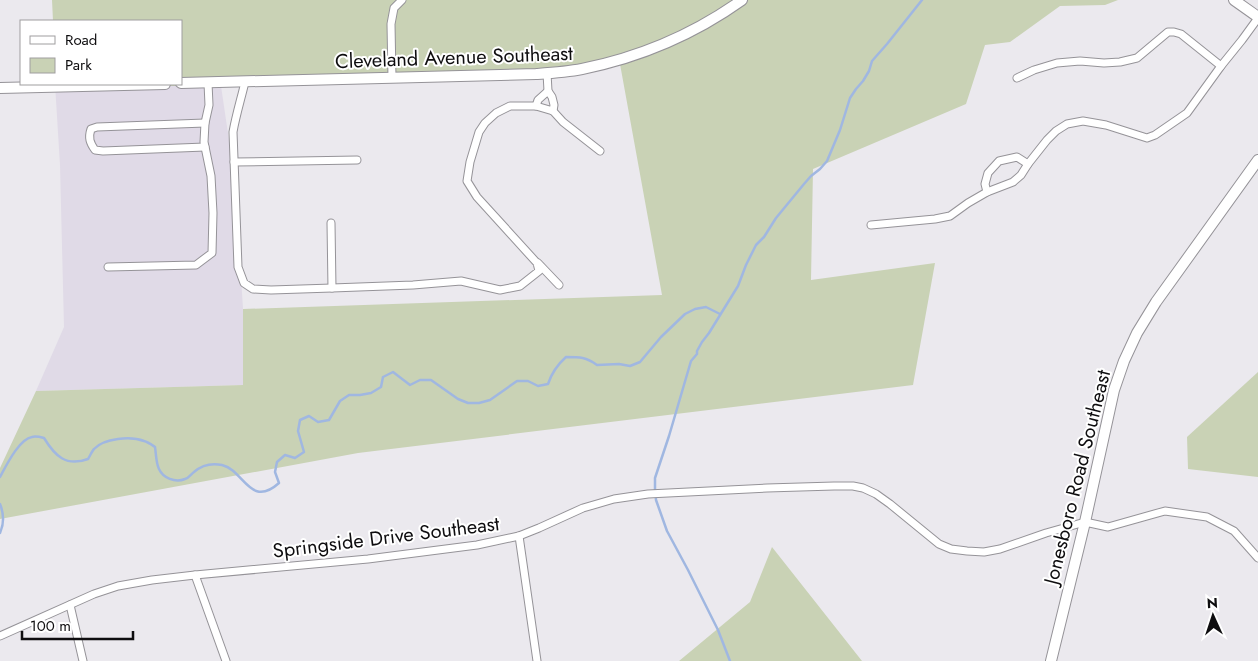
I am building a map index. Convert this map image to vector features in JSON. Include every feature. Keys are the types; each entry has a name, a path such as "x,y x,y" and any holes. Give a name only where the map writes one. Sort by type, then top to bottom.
{"main road":[{"name":"Cleveland Avenue Southeast","path":"182,83 547,73 581,69 658,47 683,36 724,13 742,0"},
{"path":"1234,0 1258,18"},
{"path":"0,88 123,85"},
{"name":"Jonesboro Road Southeast","path":"1051,661 1114,390 1124,361 1136,333 1156,302 1258,160"}],"street":[{"path":"392,78 391,24 394,8 402,0"},
{"path":"871,225 950,216 987,192 1013,182 1047,140 1067,124 1084,121 1106,125 1147,138 1155,135 1187,113 1258,18"},
{"path":"1017,78 1034,70 1057,63 1080,61 1120,62 1137,58 1168,32 1181,34 1221,66"},
{"path":"547,73 548,91 554,105 553,111"},
{"path":"245,82 235,117 233,132 238,267 244,283 253,289 332,288 461,281 500,290 520,286 539,271 537,263"},
{"path":"108,267 196,265 212,253 213,214 211,176 204,142 205,123 209,105 208,83"},
{"path":"536,106 538,100 548,91"},
{"path":"558,285 477,197 468,181 474,145 479,132 496,113 510,106 536,106 553,111 563,122 600,151"},
{"path":"205,123 97,127 91,129 89,135 90,143 95,150 103,151 205,147"},
{"path":"987,192 985,184 988,173 999,161 1017,157 1028,164"},
{"path":"234,162 358,160"},
{"path":"331,222 332,288"},
{"name":"Springside Drive Southeast","path":"0,636 94,594 118,586 195,574 368,559 477,545 520,536 583,508 614,499 648,494 853,486 876,494 939,544 951,549 966,551 984,552 1000,549 1084,522"},
{"path":"1084,522 1108,527 1166,512 1207,517 1234,531 1258,558"},
{"path":"520,536 537,661"},
{"path":"195,574 226,661"},
{"path":"70,605 83,661"}],"shaded area":[{"path":"55,85 221,86 235,181 243,309 243,385 36,391 64,327 60,165"}],"green space":[{"path":"52,0 1118,0 1105,5 1060,6 1010,42 985,45 966,104 813,169 811,280 935,263 913,385 358,453 0,519 0,468 36,391 243,385 243,309 662,295 620,64 563,75 221,86 114,85 182,85 182,20 53,20"},
{"path":"1258,372 1258,477 1188,469 1187,437"},
{"path":"772,547 862,661 679,661 750,602"}],"waterway":[{"path":"730,661 718,630 667,531 656,500 655,478 691,361 738,286 756,245 804,184 827,161 840,130 850,98 869,71 872,61 922,0"},
{"path":"0,477 18,448 27,439 32,437 44,438 57,455 73,462 88,459 94,449 104,442 118,439 139,439 155,447 159,469 163,475 170,479 185,479 204,466 218,464 230,468 248,486 261,492 269,490 279,483 275,472 277,462 285,455 295,458 304,452 298,431 300,420 309,416 318,422 329,420 340,401 349,395 371,393 381,387 383,377 393,372 410,385 420,380 431,380 458,399 468,403 479,403 490,400 517,381 528,381 538,386 548,384 555,369 566,357 583,358 597,365 619,364 630,366 640,362 661,337 685,314 695,309 706,307 720,314"},
{"path":"0,504 3,519 0,533"}]}
